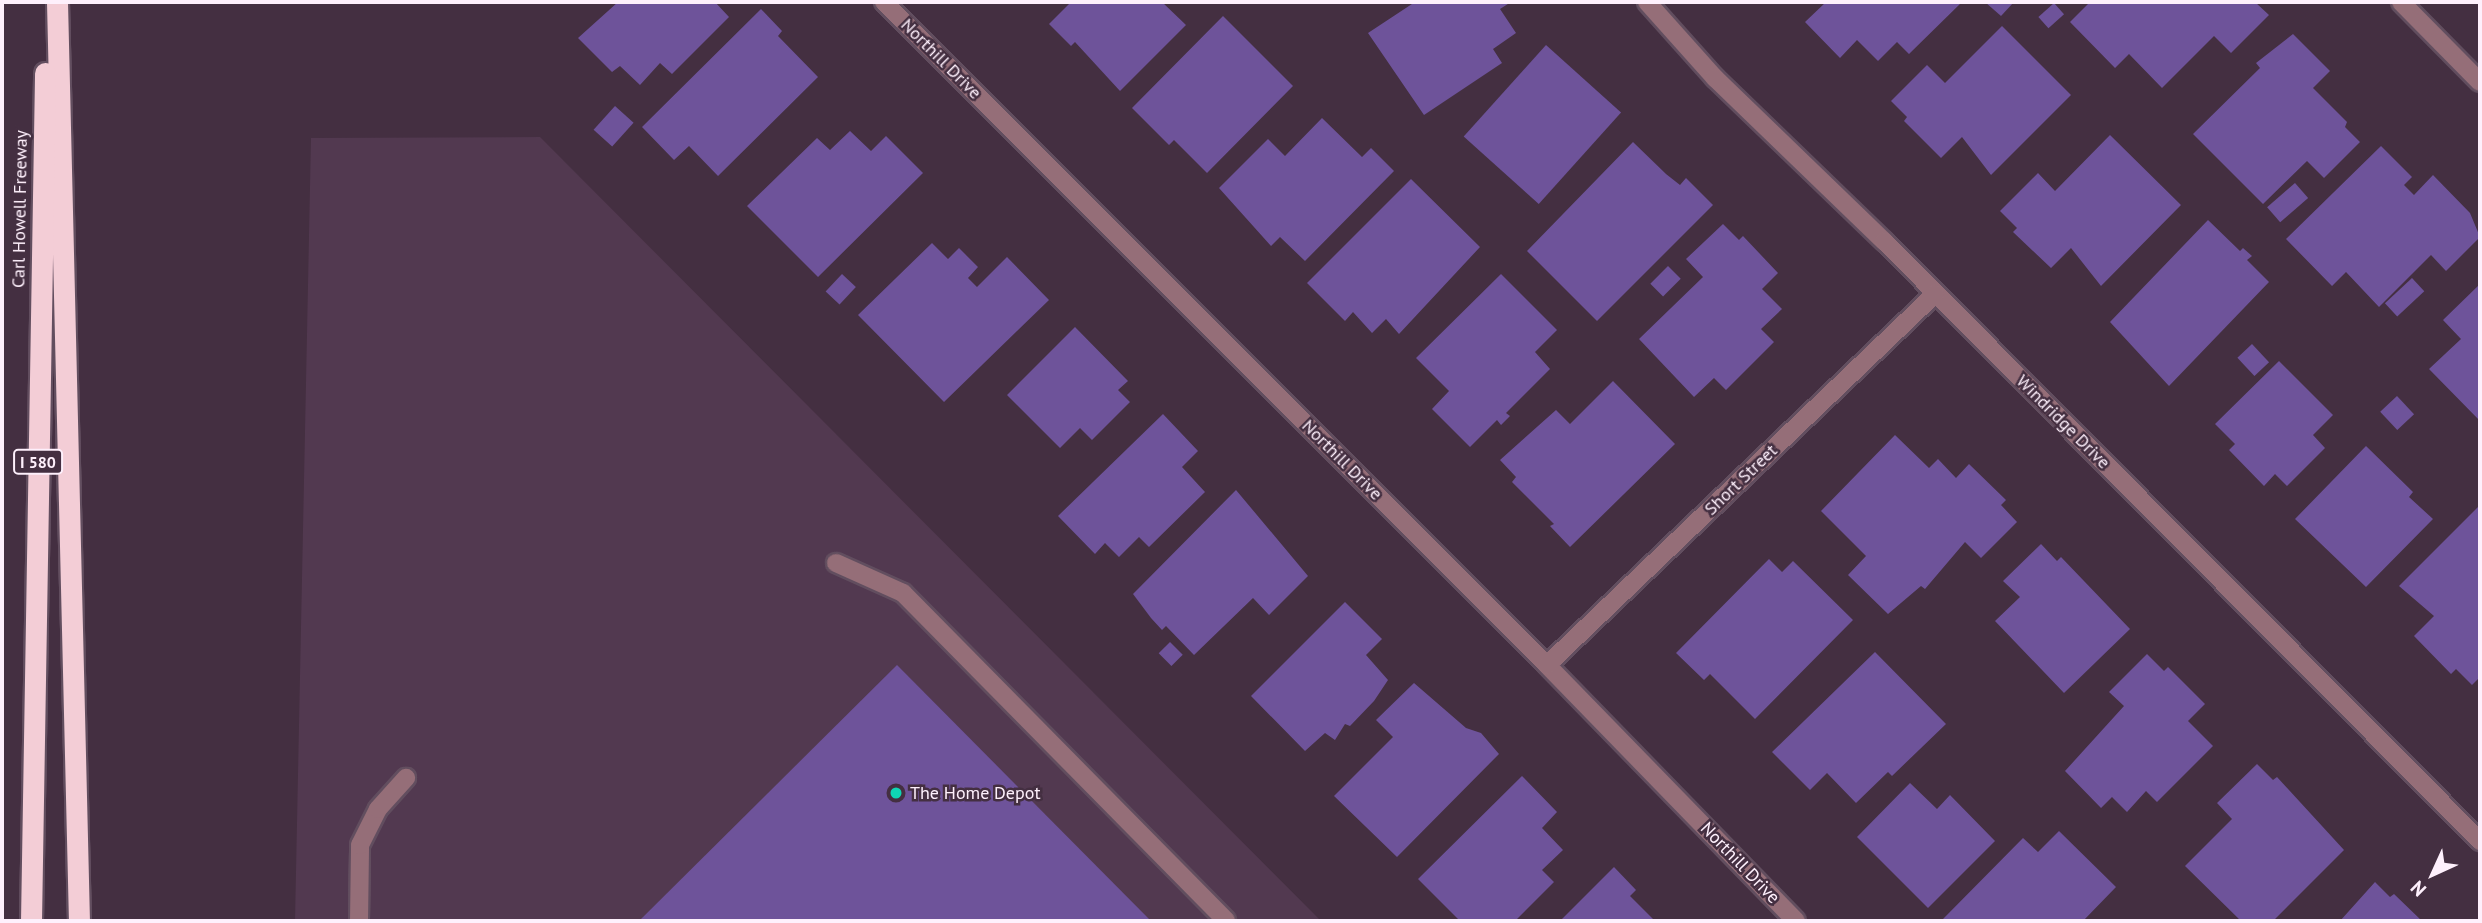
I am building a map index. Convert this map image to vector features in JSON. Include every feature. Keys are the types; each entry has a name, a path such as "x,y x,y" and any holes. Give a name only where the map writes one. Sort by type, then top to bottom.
{"highway":[{"name":"Carl Howell Freeway","path":"31,921 46,2"},
{"path":"57,2 79,921"}],"street":[{"name":"Northill Drive","path":"884,2 1547,665 1796,921"},
{"name":"Windridge Drive","path":"1647,2 1715,78 1936,295 2480,841"},
{"path":"2401,2 2480,82"},
{"name":"Short Street","path":"1547,665 1936,295"},
{"path":"836,563 903,593 1226,921"},
{"path":"359,921 359,845 378,808 406,778"}],"shaded area":[{"path":"540,137 1321,921 295,921 311,138"}],"building":[{"path":"618,2 715,2 729,17 672,74 660,63 640,85 620,66 612,72 578,38"},
{"path":"1071,2 1162,2 1186,25 1120,91 1075,42 1071,46 1049,24"},
{"path":"1415,2 1511,2 1500,9 1516,33 1493,49 1502,63 1424,115 1368,33"},
{"path":"1826,2 1962,2 1909,54 1897,42 1878,61 1857,40 1840,58 1805,22"},
{"path":"1985,2 2014,2 2001,16"},
{"path":"2090,2 2255,2 2269,15 2231,53 2214,36 2162,88 2129,54 2115,68 2070,22"},
{"path":"2054,3 2064,14 2048,28 2038,17"},
{"path":"761,9 782,31 778,36 818,77 718,176 689,146 674,160 642,127"},
{"path":"1223,16 1293,86 1207,173 1174,140 1169,145 1132,108"},
{"path":"2002,26 2071,95 1991,175 1962,137 1941,158 1904,121 1907,117 1891,101 1927,65 1945,83"},
{"path":"2293,34 2330,71 2313,88 2347,122 2345,127 2360,142 2324,178 2307,161 2263,204 2193,134 2260,68 2256,63"},
{"path":"1546,45 1621,113 1539,204 1464,136"},
{"path":"615,106 634,123 612,147 594,130"},
{"path":"1322,118 1362,157 1371,148 1394,171 1305,261 1280,237 1271,246 1219,188 1268,139 1285,156"},
{"path":"850,131 871,151 886,136 923,173 818,277 747,206 817,138 830,150"},
{"path":"2110,135 2181,205 2101,286 2071,248 2051,268 2013,232 2017,228 2000,211 2038,173 2055,191"},
{"path":"1633,142 1666,174 1680,185 1686,178 1713,205 1597,321 1527,251"},
{"path":"2381,146 2412,177 2404,185 2414,195 2433,175 2470,213 2480,237 2446,271 2431,255 2379,307 2346,272 2332,286 2286,239"},
{"path":"1411,179 1480,247 1399,334 1386,319 1372,333 1353,312 1345,321 1307,283"},
{"path":"2295,183 2308,198 2280,222 2267,207"},
{"path":"2208,220 2240,251 2243,248 2252,256 2247,260 2269,282 2169,386 2110,322"},
{"path":"1723,224 1739,240 1743,236 1778,273 1762,289 1782,309 1761,329 1774,342 1726,390 1714,378 1694,397 1639,339 1703,277 1686,259"},
{"path":"932,243 948,259 959,248 978,267 968,278 977,287 1007,257 1049,300 944,402 858,315"},
{"path":"1668,266 1681,279 1663,296 1650,284"},
{"path":"842,274 856,287 840,305 826,292"},
{"path":"1501,274 1557,330 1535,352 1550,369 1506,413 1510,416 1501,425 1497,420 1470,447 1432,409 1449,391 1416,358"},
{"path":"2412,278 2424,291 2397,316 2385,303"},
{"path":"2480,284 2480,421 2429,369 2461,339 2443,320"},
{"path":"1075,327 1128,381 1118,390 1130,402 1092,440 1080,428 1060,448 1007,395"},
{"path":"2252,344 2269,362 2254,376 2237,358"},
{"path":"2279,361 2333,415 2313,435 2325,448 2287,486 2275,474 2264,486 2229,450 2235,444 2215,424"},
{"path":"1613,381 1675,444 1570,547 1550,526 1554,524 1512,482 1516,477 1500,460 1556,410 1570,424"},
{"path":"2397,396 2414,414 2397,430 2380,412"},
{"path":"1163,414 1198,451 1182,467 1205,492 1149,547 1139,537 1119,557 1105,543 1095,554 1058,516"},
{"path":"1895,435 1929,468 1938,459 1956,478 1969,464 2006,500 2001,505 2017,522 1981,558 1965,542 1925,589 1921,586 1888,614 1848,575 1866,556 1821,511"},
{"path":"2366,446 2413,492 2409,497 2433,519 2366,587 2295,519"},
{"path":"1236,490 1308,576 1269,615 1253,598 1194,655 1166,626 1162,630 1133,594"},
{"path":"2479,506 2480,677 2472,685 2456,669 2451,674 2414,636 2434,616 2399,586"},
{"path":"2041,544 2057,561 2061,557 2130,629 2064,693 1995,621 2020,597 2003,581"},
{"path":"1769,559 1782,572 1793,561 1853,620 1755,719 1710,674 1704,680 1676,653"},
{"path":"1345,602 1382,639 1366,655 1388,680 1374,701 1350,726 1345,724 1335,740 1325,733 1305,751 1251,696"},
{"path":"1170,642 1183,655 1171,666 1159,653"},
{"path":"1875,652 1946,724 1892,776 1888,772 1856,803 1827,773 1810,790 1772,752"},
{"path":"2147,654 2164,671 2168,667 2205,704 2188,721 2213,746 2157,802 2146,791 2127,812 2112,797 2101,808 2065,771 2124,706 2109,692"},
{"name":"The Home Depot","path":"897,665 1151,921 639,921"},
{"path":"1414,683 1466,728 1481,733 1499,754 1397,857 1334,796 1393,737 1376,720"},
{"path":"2257,764 2273,780 2277,777 2344,850 2273,921 2241,921 2185,866 2232,819 2217,803"},
{"path":"1522,776 1557,812 1542,828 1563,850 1542,870 1554,882 1515,921 1460,921 1418,879"},
{"path":"1910,783 1937,809 1950,795 1995,841 1928,908 1857,837"},
{"path":"2059,831 2116,887 2083,921 1943,919 2023,838 2038,852"},
{"path":"1614,867 1636,890 1630,896 1655,921 1560,921"},
{"path":"2375,882 2390,897 2394,894 2422,921 2340,921"}],"place":[{"name":"The Home Depot","path":"896,793"}]}
